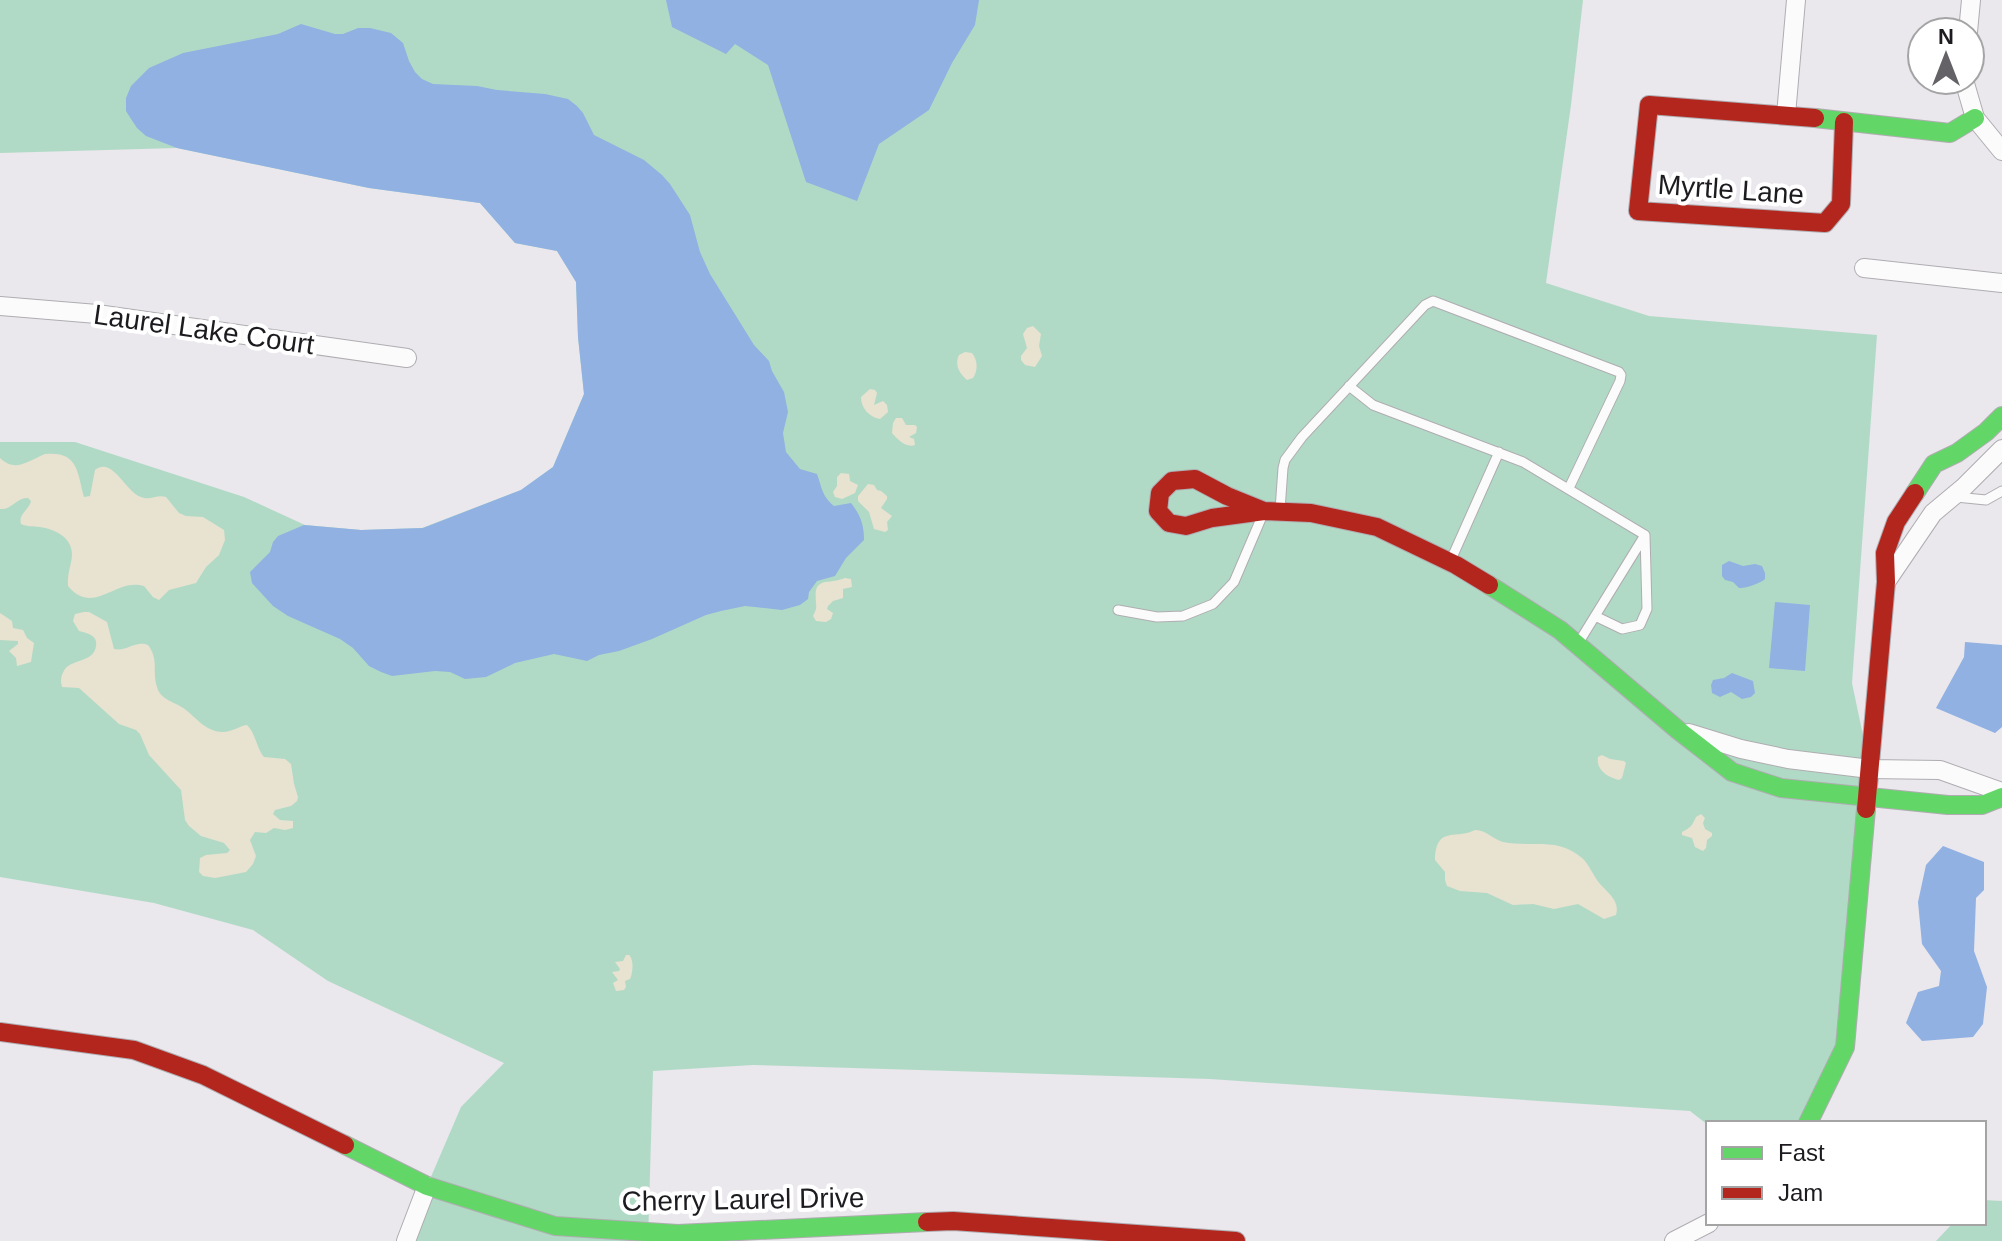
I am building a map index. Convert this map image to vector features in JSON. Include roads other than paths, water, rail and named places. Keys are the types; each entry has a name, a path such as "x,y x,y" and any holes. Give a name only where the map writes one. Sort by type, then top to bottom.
{"street":[{"path":"1786,115 1796,0"},
{"path":"1969,96 1975,118 2002,151"},
{"name":"Myrtle Lane","path":"1844,122 1841,204 1825,223 1638,211 1649,105 1786,115 1950,133 1975,118"},
{"path":"1864,268 2002,283"},
{"name":"Laurel Lake Court","path":"0,306 97,314 407,358"},
{"path":"1809,1121 1845,1047 1886,582 1885,553 1896,522 1934,464 1967,446 2002,416"},
{"path":"1886,582 1933,513 2002,450"},
{"path":"1272,511 1227,496 1195,479 1172,481 1160,493 1158,511 1169,523 1186,526 1212,518 1272,511 1311,513 1377,527 1450,562 1560,630 1732,772 1781,788 1948,805 1982,805 2002,794"},
{"path":"1678,730 1788,759 1870,769 1940,770 2002,794"},
{"name":"Cherry Laurel Drive","path":"0,1032 134,1050 200,1074 427,1186 555,1226 678,1234 953,1221 1236,1241"},
{"path":"406,1241 427,1186"},
{"path":"1674,1241 1706,1225"}],"lane":[{"path":"1118,610 1157,617 1183,616 1213,604 1234,582 1272,511 1285,460 1349,386 1425,305 1433,301 1619,372 1620,381 1569,488"},
{"path":"1349,386 1373,405 1523,462 1645,535"},
{"path":"1967,446 1984,467"},
{"path":"1450,562 1499,452"},
{"path":"1952,496 1986,500 2002,491"},
{"path":"1577,645 1645,535"},
{"path":"1595,616 1622,629 1640,625 1647,609 1645,535"}],"water":[{"path":"666,0 979,0 975,25 929,110 879,144 857,201 806,182 768,65 735,44 726,54 672,27"},
{"path":"301,24 335,34 358,28 391,33 403,43 415,72 433,84 477,86 568,99 583,113 594,135 644,160 662,175 690,215 700,252 710,274 754,345 769,361 784,392 788,412 783,433 786,452 800,469 817,474 825,495 834,506 851,503 860,516 864,540 846,558 835,576 817,581 808,599 800,605 782,610 745,606 721,611 587,661 554,654 515,663 486,677 465,679 450,672 392,676 381,672 369,666 340,639 273,606 252,583 250,572 270,552 278,536 304,525 361,530 423,528 521,490 553,467 584,394 576,282 557,251 515,243 480,203 369,188 177,148 146,136 126,111 126,98 131,86 149,68 183,53 278,34"},
{"path":"1729,561 1743,566 1762,566 1765,579 1739,588 1722,576 1722,565"},
{"path":"1775,602 1810,605 1805,671 1769,668"},
{"path":"1965,642 2002,645 2002,727 1995,733 1936,708 1964,657"},
{"path":"1732,673 1753,681 1755,693 1751,697 1742,699 1731,692 1720,697 1712,693 1713,680"},
{"path":"1943,846 1984,862 1984,890 1976,898 1974,951 1987,987 1983,1024 1973,1037 1922,1041 1906,1023 1918,992 1939,986 1941,971 1922,944 1918,902 1926,865"}]}
